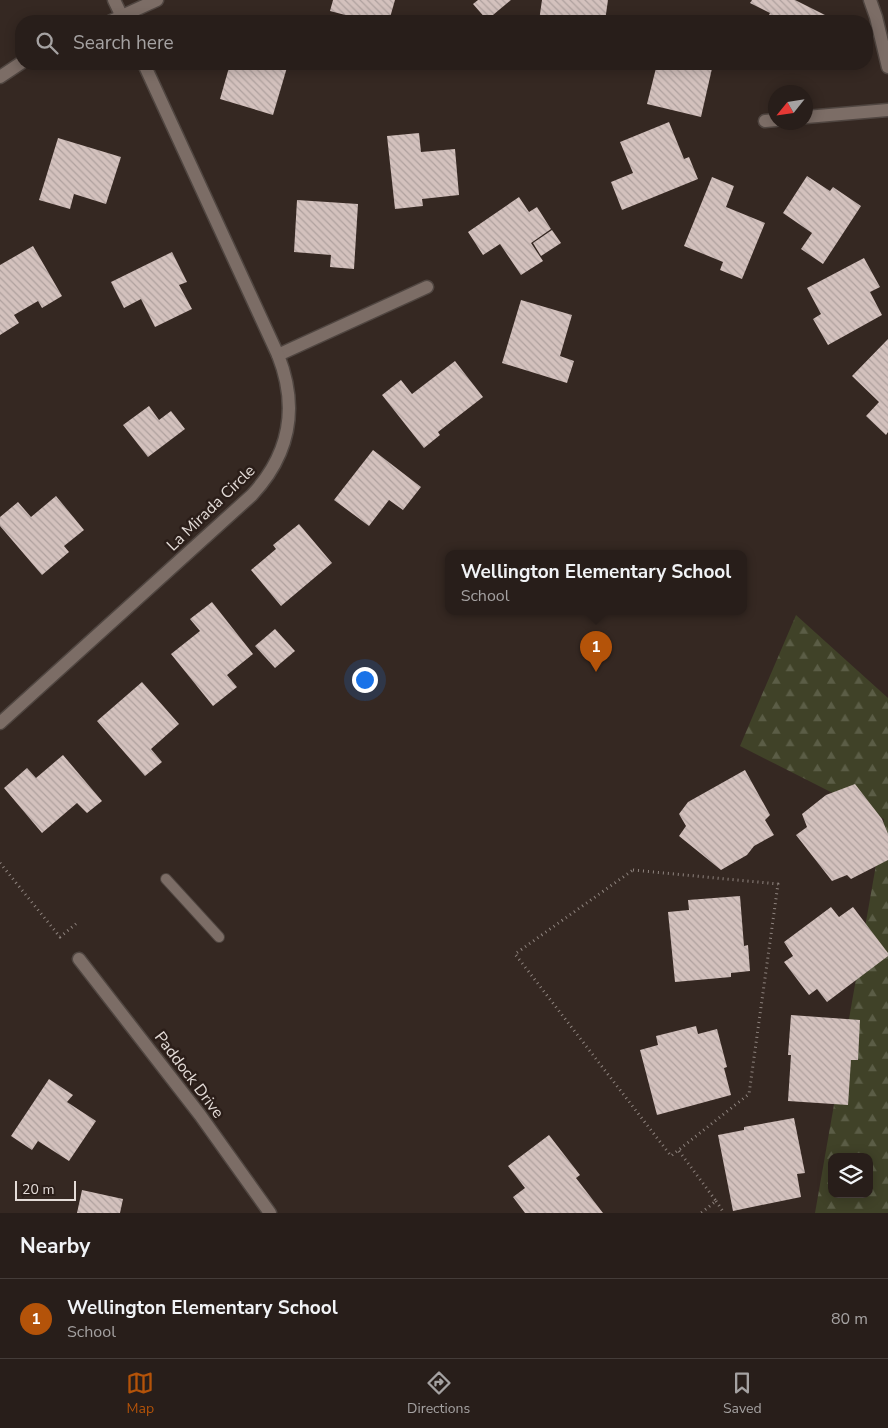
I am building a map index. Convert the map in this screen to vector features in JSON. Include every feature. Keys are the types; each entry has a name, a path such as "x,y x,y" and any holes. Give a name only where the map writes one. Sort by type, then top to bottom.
{"street":[{"path":"114,0 118,15"},
{"path":"128,15 157,0"},
{"path":"870,0 888,67"},
{"path":"0,77 15,67"},
{"name":"La Mirada Circle","path":"0,723 244,502 271,472 284,445 289,415 288,385 278,356 147,70"},
{"path":"813,116 888,110"},
{"path":"278,356 427,287"},
{"name":"Paddock Drive","path":"80,959 200,1115 270,1213"}],"lane":[{"path":"166,879 219,936"}],"path":[{"path":"0,863 60,937 77,923"},
{"path":"633,870 778,884 749,1094 679,1151 671,1156 515,954 633,870"},
{"path":"679,1151 724,1213"},
{"path":"701,1213 716,1201"}],"green space":[{"path":"796,615 888,698 888,1213 815,1213 884,819 740,746"}],"building":[{"path":"333,0 395,0 391,15 345,15 330,11"},
{"path":"478,0 511,0 493,15 483,15 473,4"},
{"path":"542,0 608,0 606,15 540,15"},
{"path":"752,0 795,0 825,15 769,15 770,13 750,3"},
{"path":"228,70 286,70 273,115 220,99"},
{"path":"656,70 712,70 701,117 647,104"},
{"path":"669,122 684,159 689,157 698,179 622,210 611,182 633,173 620,142"},
{"path":"419,133 421,152 455,149 459,195 422,199 423,206 395,209 387,136"},
{"path":"58,138 121,157 106,204 74,194 70,209 39,200"},
{"path":"807,176 830,191 833,187 861,206 823,264 801,249 812,233 783,213"},
{"path":"712,177 734,186 726,207 765,223 742,279 720,270 723,262 684,246"},
{"path":"519,197 529,212 537,207 551,229 531,243 543,261 521,275 500,244 483,255 468,232"},
{"path":"297,200 358,204 354,269 330,267 331,255 294,252"},
{"path":"552,230 561,243 541,256 533,243"},
{"path":"33,246 62,296 42,308 38,301 14,315 19,323 0,335 0,265"},
{"path":"172,252 187,282 179,285 192,309 155,327 141,299 124,308 111,282"},
{"path":"864,258 880,287 870,292 882,315 828,345 813,319 821,314 807,288"},
{"path":"521,300 572,315 560,356 574,361 567,383 502,363"},
{"path":"888,339 888,432 886,435 866,416 879,402 852,376"},
{"path":"455,361 483,397 438,432 440,435 424,448 382,395 401,380 412,394"},
{"path":"149,406 159,420 171,411 185,429 148,457 123,425"},
{"path":"373,450 421,487 403,510 389,500 369,526 334,500"},
{"path":"56,496 84,530 64,546 69,552 42,575 0,526 0,517 18,502 31,517"},
{"path":"299,524 332,563 281,606 251,570 276,549 273,545"},
{"path":"212,602 253,654 227,675 237,687 213,706 171,654 200,631 190,619"},
{"path":"275,629 295,651 275,668 255,646"},
{"path":"142,682 179,724 151,749 162,762 145,776 97,721"},
{"path":"63,755 102,801 87,813 77,803 42,833 4,788 27,768 36,778"},
{"path":"745,770 770,815 765,820 774,835 754,846 747,855 721,870 679,836 686,826 679,814 688,802"},
{"path":"855,784 882,819 888,834 888,860 851,879 847,875 832,881 796,835 807,827 802,814 826,795"},
{"path":"740,896 744,946 748,945 750,971 731,973 731,977 675,982 668,912 689,910 688,900"},
{"path":"831,907 839,917 853,907 888,953 888,956 827,1002 817,989 809,995 784,962 793,956 784,942"},
{"path":"791,1015 860,1020 858,1060 851,1060 848,1105 788,1101 791,1055 788,1055"},
{"path":"696,1026 698,1034 717,1029 727,1067 724,1068 731,1095 657,1115 640,1050 658,1045 656,1036"},
{"path":"49,1079 73,1095 67,1102 96,1121 69,1161 38,1141 32,1150 11,1136"},
{"path":"794,1118 805,1173 797,1174 801,1197 733,1211 718,1135 744,1130 744,1127"},
{"path":"549,1135 580,1175 576,1178 603,1213 525,1213 513,1197 525,1188 508,1166"},
{"path":"82,1190 123,1199 120,1213 77,1213"}],"place":[{"name":"Wellington Elementary School","path":"596,672"}]}
